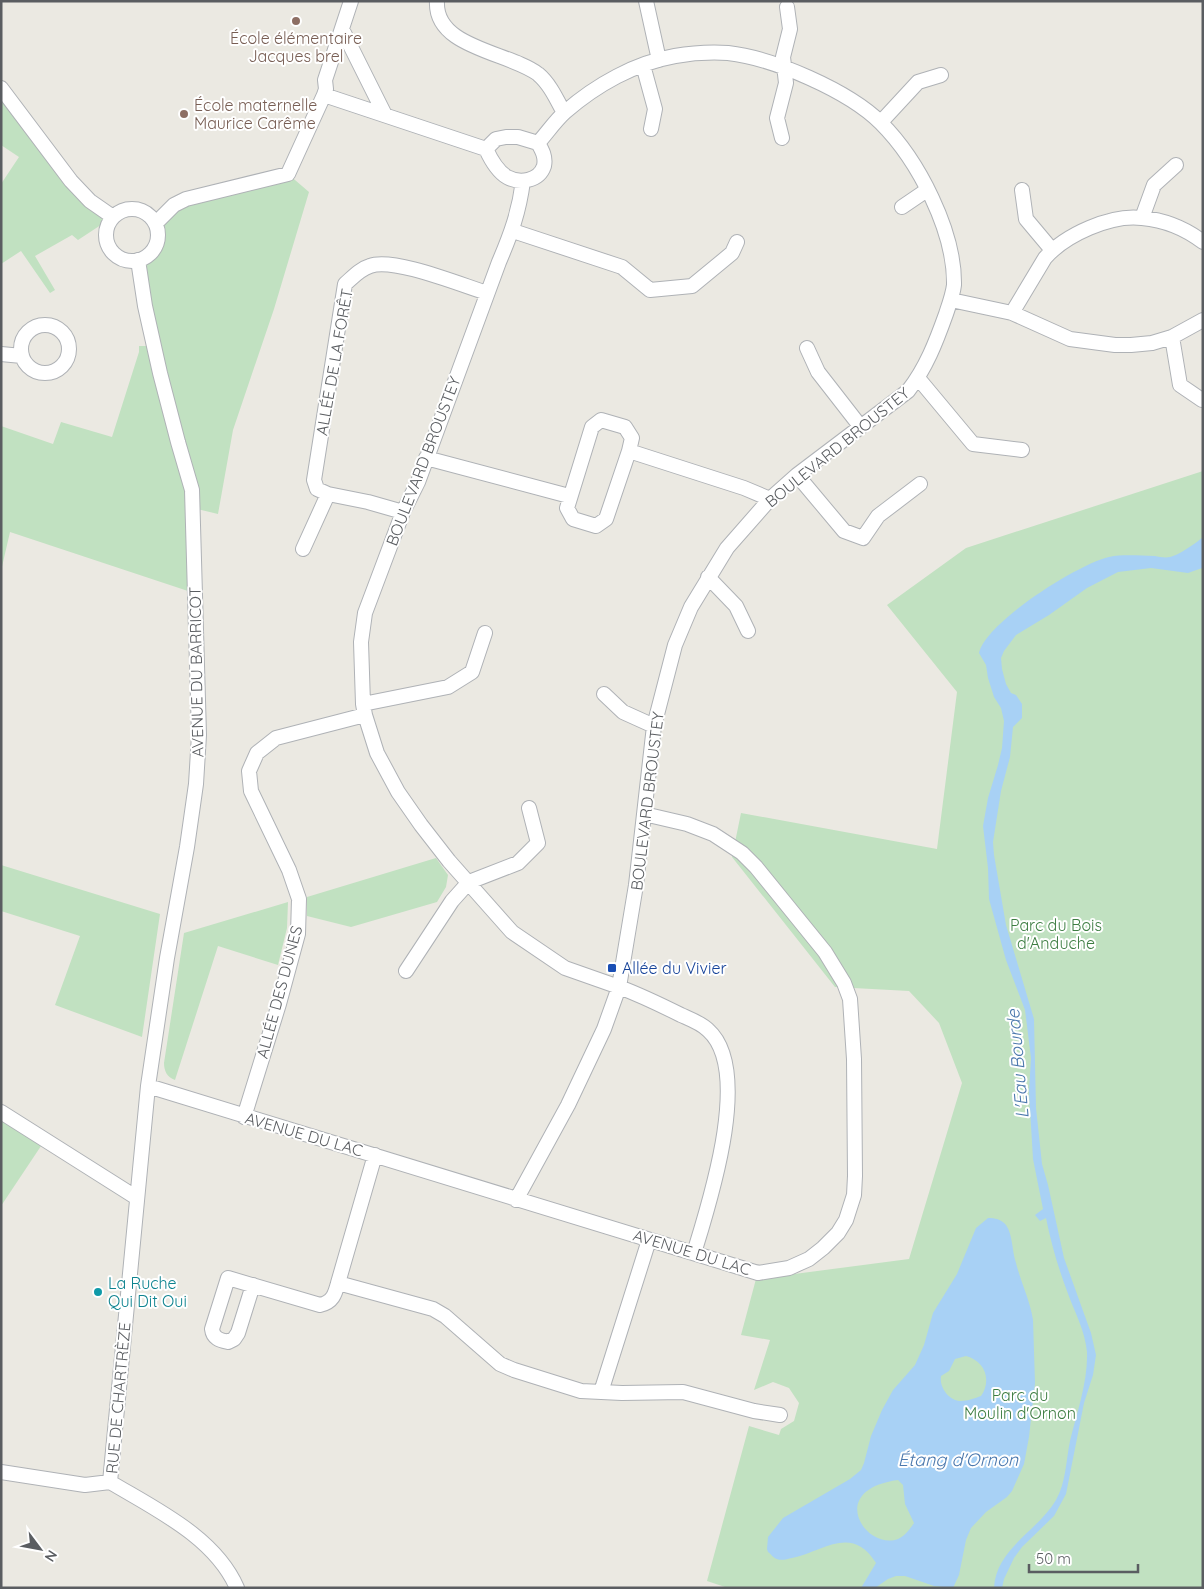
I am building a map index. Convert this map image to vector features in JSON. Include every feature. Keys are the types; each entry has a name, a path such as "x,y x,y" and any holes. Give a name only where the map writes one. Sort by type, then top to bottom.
{"street":[{"path":"156,223 174,205 186,199 288,174 324,96 326,89 325,80 351,1"},
{"path":"437,1 438,14 441,21 453,35 524,66 539,75 550,88 564,113"},
{"path":"646,1 659,60"},
{"path":"782,138 777,118 786,83 786,69 783,57 790,29 787,7"},
{"path":"342,29 385,115"},
{"name":"BOULEVARD BROUSTEY","path":"523,181 520,207 513,231 487,293 418,482 404,512 366,613 361,642 364,710 377,753 398,792 449,861 512,932 565,968 619,987 636,885 654,726 675,645 691,607 727,548 770,499 797,475 908,391 929,358 951,300 954,286 953,268 939,213 921,176 906,153 881,122 857,104 829,88 786,69 757,59 728,54 704,53 677,56 643,66 614,78 581,100 564,113 538,143"},
{"path":"643,66 655,108 651,129"},
{"path":"881,122 918,82 941,75"},
{"path":"1,88 71,181 90,201 113,217"},
{"path":"324,96 486,149 492,161 508,177 523,181 537,176 544,166 544,155 538,143 518,137 506,136 496,139 486,149"},
{"path":"1142,218 1154,185 1176,166"},
{"path":"902,207 927,190"},
{"path":"1022,190 1026,219 1052,250"},
{"path":"136,209 144,211 156,223 158,231 156,246 146,257 130,261 122,258 110,248 106,232 108,224 120,212 136,209"},
{"path":"1012,312 1045,258 1052,250 1090,228 1122,218 1142,218 1176,227 1203,242"},
{"path":"513,231 622,267 650,290 692,286 732,253 737,242"},
{"name":"AVENUE DU BARRICOT","path":"138,260 145,306 160,373 192,490 199,734 196,784 187,847 166,958 148,1086"},
{"name":"ALLÉE DE LA FORÊT","path":"328,494 317,489 314,480 345,284 360,271 371,265 386,264 408,267 487,293"},
{"path":"951,300 1012,312 1057,334 1084,342 1132,345 1152,343 1172,337 1203,320"},
{"path":"1172,337 1180,385 1202,400"},
{"path":"807,348 818,372 860,426"},
{"path":"1,354 22,356"},
{"path":"918,378 973,444 1022,450"},
{"path":"601,420 625,427 632,438 629,451 606,519 596,526 573,519 567,508 592,428 601,420"},
{"path":"629,451 744,488 770,499"},
{"path":"426,458 570,496"},
{"path":"797,475 844,531 863,538 878,516 920,484"},
{"path":"302,549 328,494 404,512"},
{"path":"708,577 736,606 748,631"},
{"name":"ALLÉE DES DUNES","path":"244,1116 279,1004 298,934 299,898 289,870 251,791 249,771 257,753 276,738 364,710 448,687 472,672 485,633"},
{"path":"604,694 623,712 654,726"},
{"path":"406,971 452,901 469,882 518,863 538,843 529,808"},
{"name":"AVENUE DU LAC","path":"148,1086 758,1273 789,1268 809,1258 823,1248 841,1228 846,1220 854,1195 856,1117 850,999 844,984 825,952 756,867 742,853 721,839 687,824 644,814"},
{"path":"516,1200 572,1097 604,1030 619,987 641,995 708,1030 719,1046 725,1063 727,1090 726,1122 721,1158 694,1253"},
{"name":"RUE DE CHARTRÈZE","path":"148,1086 110,1482 156,1508 201,1542 223,1564 237,1588"},
{"path":"1,1112 137,1198"},
{"path":"253,1285 320,1305 327,1303 333,1298 375,1155"},
{"path":"601,1392 649,1240"},
{"path":"338,1282 432,1309 445,1316 500,1364 581,1391 683,1392 754,1411 780,1415"},
{"path":"1,1472 85,1485 110,1482"}],"green space":[{"path":"1,88 71,181 113,217 78,240 72,235 35,256 55,290 50,293 21,251 1,264 1,184 19,157 1,145"},
{"path":"288,174 309,192 274,309 233,430 218,514 193,508 194,593 10,532 1,571 1,426 53,444 61,422 112,437 139,352 139,346 154,346 138,260 149,254 155,246 158,235 156,223 174,205"},
{"path":"1203,471 1203,1588 728,1588 707,1581 749,1426 779,1435 781,1429 794,1421 799,1403 789,1388 773,1382 754,1390 770,1340 741,1335 756,1279 909,1259 962,1083 939,1023 909,991 835,987 732,857 741,813 937,849 957,692 887,605 966,548"},
{"path":"436,858 448,875 446,887 437,902 351,927 307,916 307,897"},
{"path":"1,865 160,914 142,1037 55,1005 80,936 1,911"},
{"path":"288,902 287,928 278,965 218,946 175,1080 170,1077 165,1071 164,1063 184,933"},
{"path":"1,1118 41,1146 1,1206"}],"water":[{"path":"1203,537 1202,568 1188,573 1151,568 1118,572 1087,588 1049,615 1016,635 1001,658 1006,684 1011,693 1016,695 1022,704 1022,718 1013,727 1010,757 1001,791 993,842 994,855 1006,925 1034,1019 1036,1108 1042,1164 1064,1258 1091,1333 1096,1355 1093,1375 1084,1403 1066,1494 1054,1516 1022,1547 1014,1558 1002,1588 994,1588 996,1574 1002,1562 1048,1511 1059,1493 1064,1479 1070,1441 1084,1386 1087,1352 1082,1328 1058,1264 1046,1218 1040,1221 1035,1215 1043,1209 1033,1159 1029,1092 1031,1058 1025,1010 1006,960 989,899 988,868 983,826 988,798 1002,748 1004,721 1001,708 994,697 986,665 979,653 985,640 1015,611 1056,582 1077,571 1095,562 1115,556 1174,556"},
{"name":"Étang d'Ornon","path":"988,1218 991,1218 1002,1221 1008,1229 1033,1320 1035,1383 1024,1464 1012,1491 1007,1497 986,1512 971,1528 966,1540 959,1575 953,1588 934,1586 905,1576 896,1576 875,1588 861,1588 876,1563 867,1551 847,1542 826,1546 804,1555 786,1559 774,1558 767,1549 768,1537 783,1518 850,1479 861,1470 871,1436 882,1410 893,1390 915,1365 924,1345 933,1313 957,1274 976,1228","holes":["966,1356 973,1358 982,1367 985,1372 986,1384 981,1396 961,1401 953,1399 946,1393 943,1389 941,1376 949,1371 955,1359","898,1480 903,1485 905,1504 914,1523 901,1538 886,1540 874,1536 865,1528 859,1518 857,1506 863,1495 876,1486"]}],"place":[{"name":"École élémentaire Jacques brel","path":"296,21"},
{"name":"École maternelle Maurice Carême","path":"184,114"},
{"name":"Allée du Vivier","path":"612,968"},
{"name":"La Ruche Qui Dit Oui","path":"98,1292"}],"park label":[{"name":"Parc du Bois d'Anduche","path":"1056,934"},
{"name":"Parc du Moulin d'Ornon","path":"1020,1404"}],"water label":[{"name":"L'Eau Bourde","path":"1018,1064"}]}
